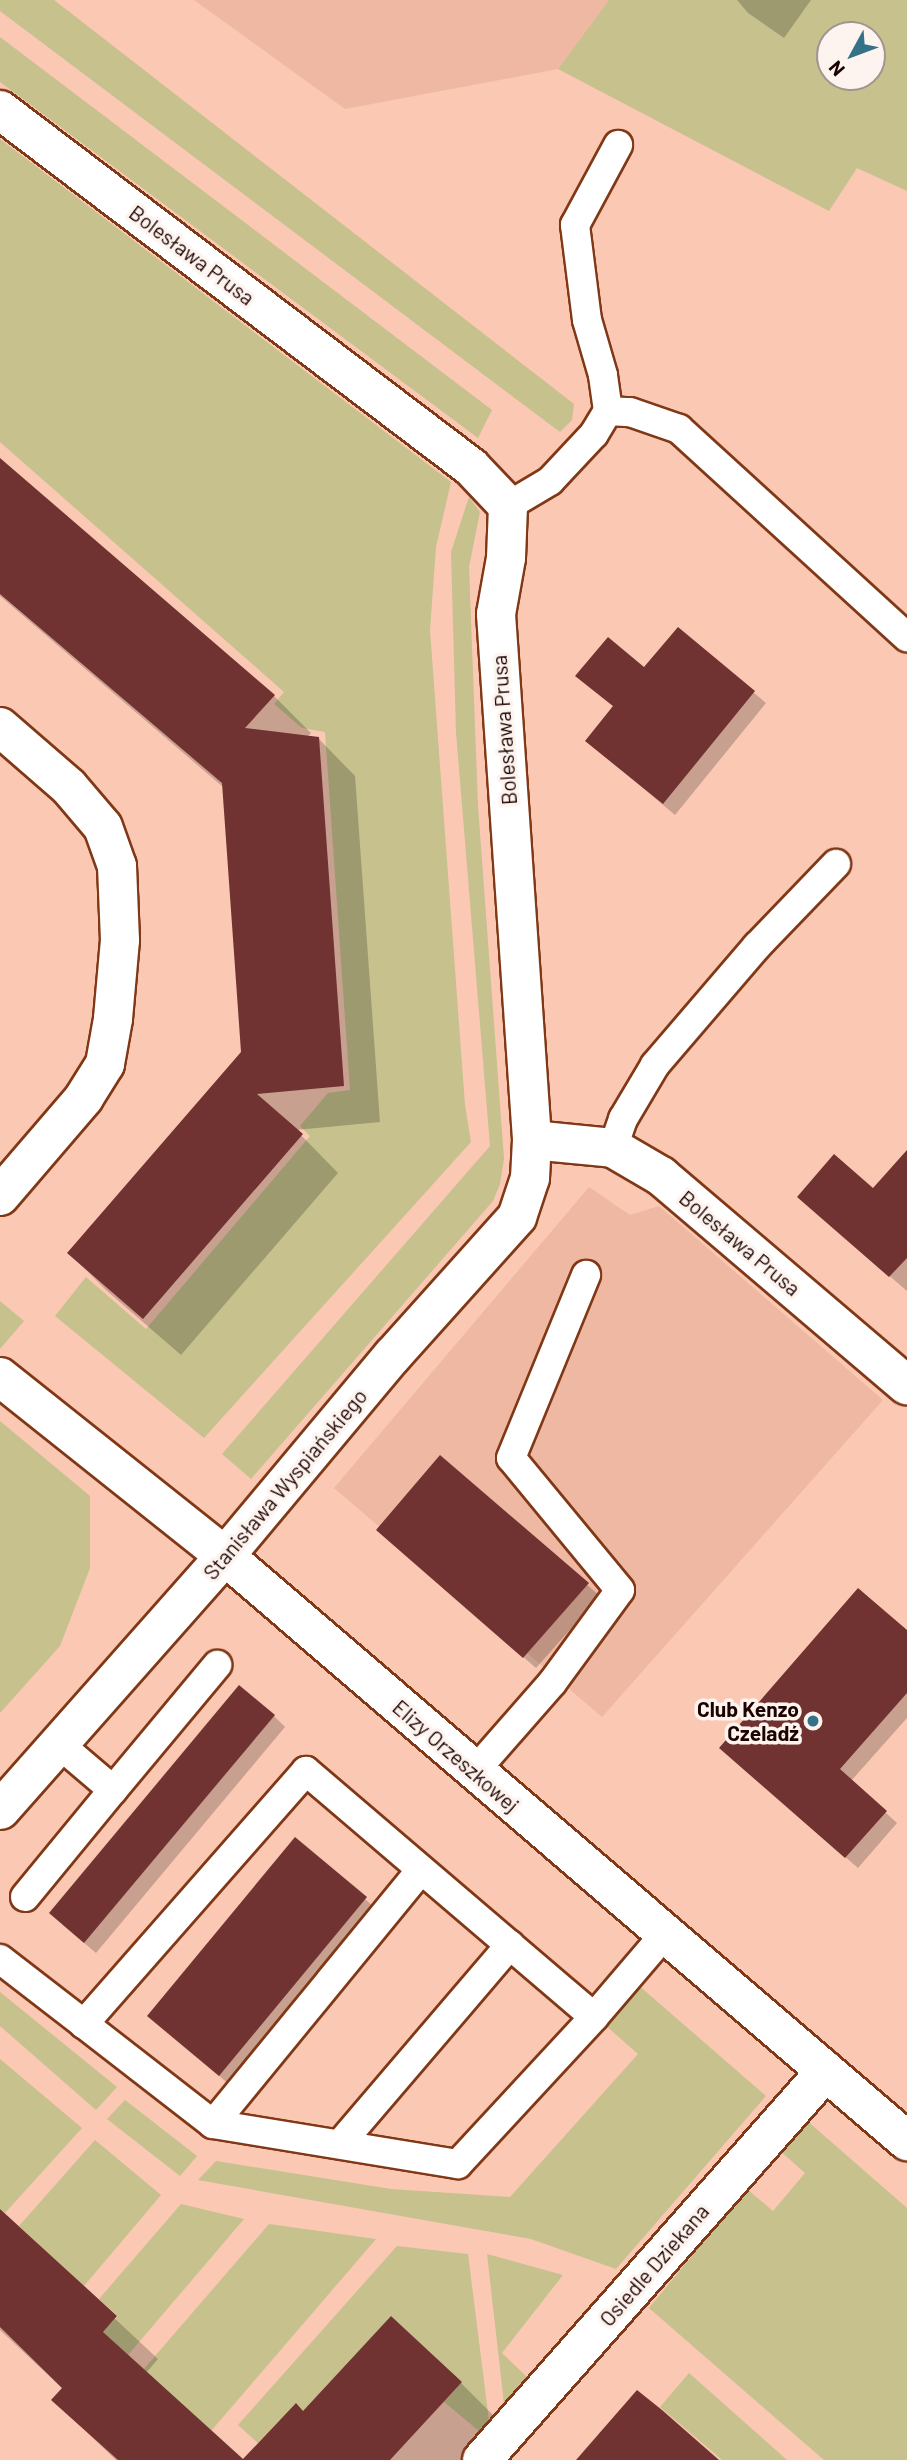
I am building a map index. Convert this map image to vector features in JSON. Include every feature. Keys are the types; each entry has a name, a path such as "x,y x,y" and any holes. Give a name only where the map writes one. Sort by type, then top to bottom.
{"street":[{"name":"Bolesława Prusa","path":"0,110 471,467 508,506 506,558 496,614 533,1140 613,1148 661,1176 907,1385"},
{"path":"0,727 69,787 103,827 117,866 120,929 113,1019 105,1064 84,1098 0,1196"},
{"name":"Stanisława Wyspiańskiego","path":"0,1810 225,1556 393,1355 517,1217 530,1178 533,1140"},
{"name":"Elizy Orzeszkowej","path":"0,1377 225,1556 907,2141"},
{"name":"Osiedle Dziekana","path":"486,2459 826,2071"}],"lane":[{"path":"508,506 550,481 594,433 608,411 603,375 587,320 575,225 618,145"},
{"path":"608,411 631,412 680,429 907,637"},
{"path":"613,1148 623,1119 654,1065 757,946 836,863"},
{"path":"474,1772 552,1682 620,1590 511,1458 586,1275"},
{"path":"25,1897 217,1665"},
{"path":"59,1744 113,1790"},
{"path":"84,2024 306,1770 594,2017"},
{"path":"213,2124 421,1870"},
{"path":"0,1959 213,2124 458,2164 594,2017 664,1935"},
{"path":"340,2144 510,1945"}],"shaded area":[{"path":"0,0 54,0 574,404 572,420 560,432 0,11"},
{"path":"194,0 609,0 558,69 345,109"},
{"path":"609,0 907,0 907,191 857,168 829,211 558,69"},
{"path":"0,37 492,410 478,438 0,82"},
{"path":"0,139 451,482 436,547 430,630 465,1105 471,1142 204,1438 55,1316 86,1277 146,1329 310,1136 300,1126 328,1093 350,1090 325,732 302,728 274,704 284,692 0,442"},
{"path":"469,497 480,512 469,567 478,806 504,1159 500,1184 493,1201 251,1479 222,1454 490,1146 456,732 451,552"},
{"path":"589,1187 630,1215 659,1206 883,1400 602,1717 334,1488"},
{"path":"0,1301 24,1321 0,1349"},
{"path":"0,1421 90,1496 90,1568 60,1646 0,1713"},
{"path":"637,1984 766,2096 616,2269 531,2239 198,2180 216,2161 391,2189 510,2197 638,2054 604,2024"},
{"path":"0,1992 117,2087 96,2110 0,2026"},
{"path":"0,2059 82,2128 5,2213 0,2209"},
{"path":"125,2100 197,2156 180,2176 107,2119"},
{"path":"805,2119 907,2208 907,2460 824,2460 649,2308 747,2189 773,2211 805,2173 779,2150"},
{"path":"95,2140 161,2195 84,2286 19,2226"},
{"path":"181,2204 244,2219 128,2355 103,2332 118,2316 99,2299"},
{"path":"269,2224 376,2239 211,2431 143,2370"},
{"path":"397,2246 468,2254 489,2421 479,2431 444,2402 462,2382 391,2316 303,2411 295,2404 258,2443 238,2425"},
{"path":"487,2254 563,2275 502,2353 527,2377 504,2404"},
{"path":"689,2373 787,2460 722,2460 660,2407"}],"building":[{"path":"0,458 275,695 245,728 319,737 344,1086 257,1094 303,1134 143,1319 67,1253 241,1052 222,783 0,594"},
{"path":"678,627 755,691 663,804 585,741 613,706 575,676 608,637 644,667"},
{"path":"907,1150 907,1258 889,1277 797,1197 834,1154 873,1188"},
{"path":"440,1455 589,1583 523,1658 376,1530"},
{"name":"Club Kenzo Czeladź","path":"858,1588 907,1630 907,1693 840,1769 887,1811 845,1858 719,1748"},
{"path":"239,1685 275,1715 84,1943 49,1913"},
{"path":"295,1837 367,1897 219,2076 147,2016"},
{"path":"0,2209 117,2316 103,2332 243,2459 296,2403 303,2411 391,2316 462,2382 390,2460 118,2460 51,2400 62,2388 0,2327"},
{"path":"637,2390 662,2410 719,2460 576,2460"}],"place":[{"name":"Club Kenzo Czeladź","path":"813,1721"}]}
